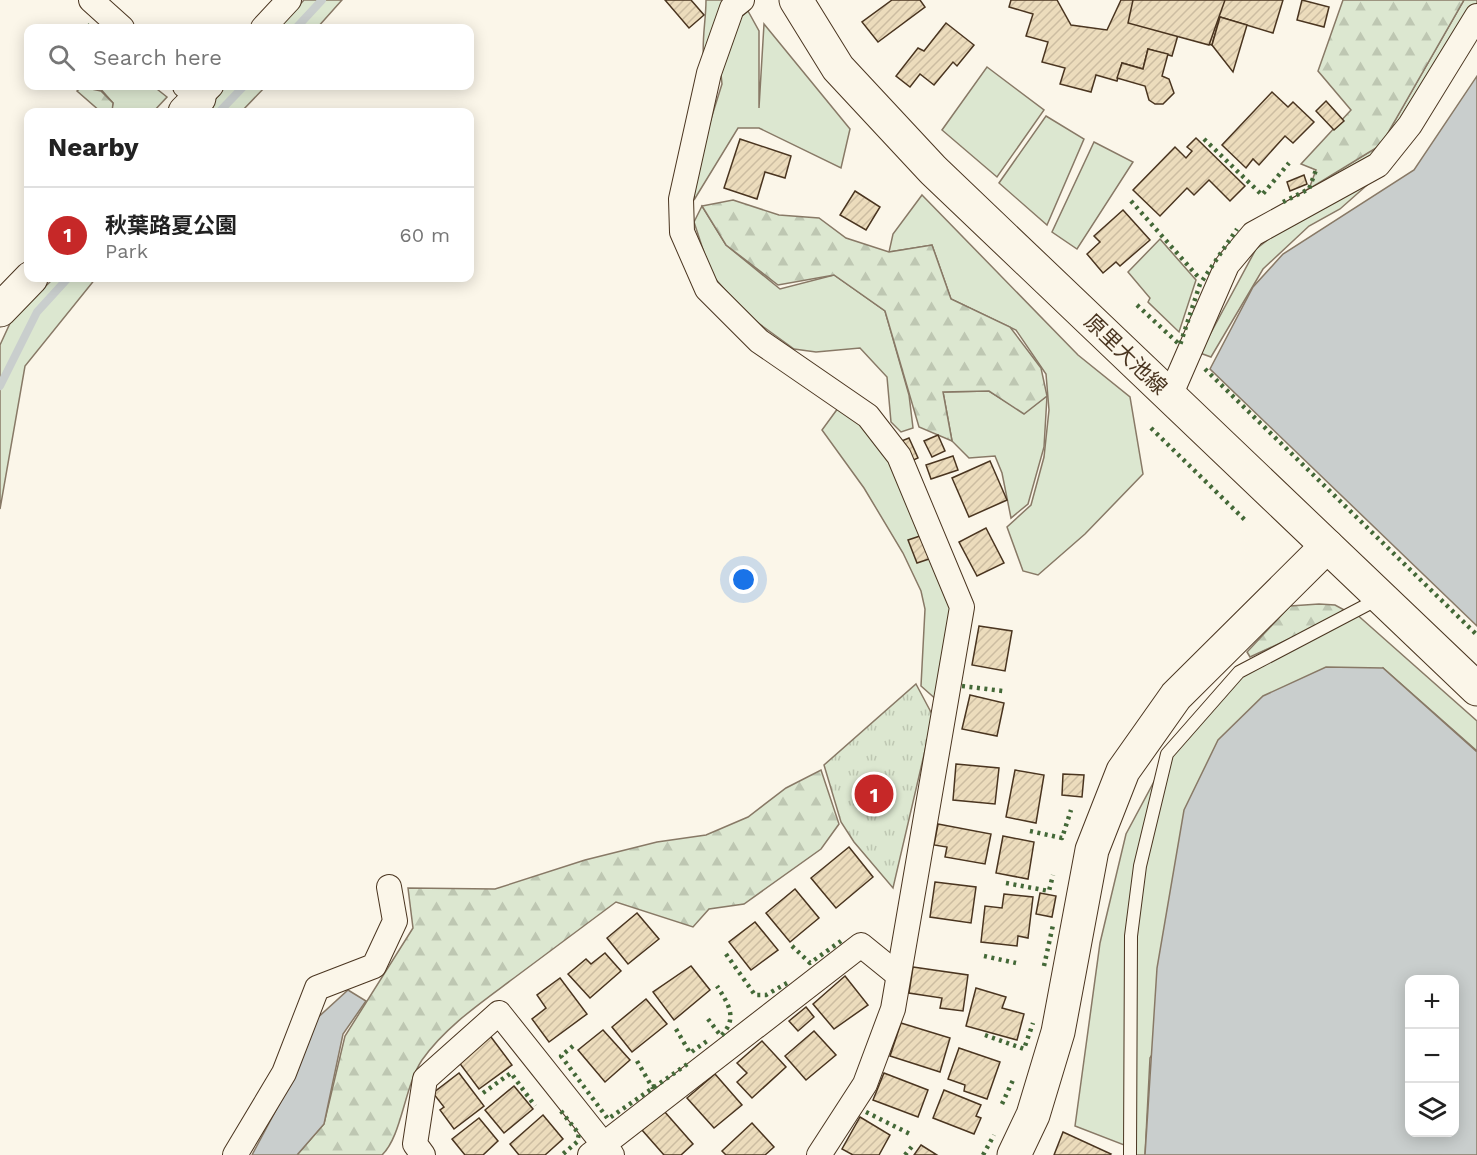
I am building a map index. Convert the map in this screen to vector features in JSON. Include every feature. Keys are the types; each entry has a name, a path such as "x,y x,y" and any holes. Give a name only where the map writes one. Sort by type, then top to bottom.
{"main road":[{"name":"原里大池線","path":"796,0 838,68 933,170 1477,689"},
{"path":"0,310 27,282"},
{"path":"1014,1155 1033,1114 1058,1032 1092,850 1124,771 1176,696 1327,546"}],"street":[{"path":"91,0 118,24"},
{"path":"267,24 289,0"},
{"path":"742,0 732,8 709,73 681,199 682,232 707,289 759,341 868,416 899,456 962,607 893,1009 865,1084 819,1155"},
{"path":"1170,396 1227,266 1253,234 1378,165 1410,125 1477,16"},
{"path":"235,1155 284,1073 317,988 374,966 395,921 389,887"},
{"path":"423,1155 415,1144 425,1078 499,1013 602,1151 861,945 898,975"}],"lane":[{"path":"1130,1155 1131,936 1140,866 1167,754 1239,672 1381,598"}],"green space":[{"path":"304,0 342,0 321,24 282,24"},
{"path":"706,0 728,0 704,64 703,48"},
{"path":"1343,0 1464,0 1381,145 1309,189 1316,170 1301,164 1351,110 1318,71"},
{"path":"1464,0 1477,0 1477,33 1392,163 1340,209 1309,226 1263,269 1211,357 1200,353 1256,249 1293,220 1283,204 1381,145"},
{"path":"748,11 759,31 759,108 764,24 850,129 841,168 759,128 738,128 694,200 696,167 722,84 721,74 735,22"},
{"path":"987,67 1044,110 997,177 942,130"},
{"path":"102,90 158,90 167,97 157,108 112,108 113,103"},
{"path":"222,90 262,90 245,108 206,108"},
{"path":"77,91 101,91 113,103 112,108 96,108"},
{"path":"1046,116 1084,139 1047,225 999,183"},
{"path":"1094,142 1133,162 1077,249 1052,232"},
{"path":"922,195 1078,355 1130,397 1143,474 1085,534 1038,575 1023,571 1007,527 1031,505 1044,457 1049,410 1046,374 1016,330 951,299 932,245 889,252 893,234"},
{"path":"733,200 779,215 819,218 846,238 889,252 932,245 951,299 1010,327 1041,368 1047,396 1024,414 989,391 943,392 952,441 919,427 885,311 834,275 778,285 726,245 702,206"},
{"path":"702,206 726,245 780,289 834,275 885,311 909,395 913,428 901,432 891,422 887,377 860,348 816,352 794,349 747,315 711,274 694,222"},
{"path":"1160,239 1196,280 1179,332 1148,302 1150,298 1128,272"},
{"path":"50,282 93,282 25,366 0,509 0,345 12,319"},
{"path":"989,391 1024,413 1047,396 1044,447 1028,504 1011,518 1002,473 995,456 969,458 952,441 943,392"},
{"path":"841,404 895,458 955,606 938,701 921,686 925,609 921,591 903,553 864,488 822,430"},
{"path":"1335,605 1348,612 1250,657 1247,652 1290,606"},
{"path":"1354,612 1477,721 1477,751 1383,668 1150,1058 1145,1155 1132,1155 1127,1146 1075,1126 1100,943 1126,834 1165,761 1235,676"},
{"path":"916,684 933,716 893,888 854,842 841,822 824,765"},
{"path":"821,770 839,824 821,849 744,904 709,909 693,927 616,902 477,1006 431,1048 416,1071 399,1124 389,1147 382,1155 297,1155 324,1124 345,1036 413,928 408,888 495,889 585,860 657,842 706,835 748,817 786,788"}],"shaded area":[{"path":"1477,76 1477,626 1210,369 1253,287 1283,254 1414,170"},
{"path":"1326,667 1383,668 1477,752 1477,1155 1145,1155 1157,968 1184,810 1218,740 1263,696"},
{"path":"348,990 366,1001 343,1034 324,1124 297,1155 252,1155 291,1082 314,1021"}],"building":[{"path":"665,0 691,0 704,15 689,28"},
{"path":"892,0 920,0 925,7 878,42 862,22"},
{"path":"1011,0 1057,0 1071,25 1107,30 1121,0 1283,0 1273,33 1220,17 1212,45 1178,35 1172,56 1148,49 1143,69 1122,63 1117,81 1096,75 1091,92 1060,84 1065,68 1042,62 1048,42 1026,36 1033,14 1009,7"},
{"path":"1133,0 1225,0 1209,45 1128,23"},
{"path":"1302,0 1329,7 1324,27 1297,20"},
{"path":"1220,17 1247,25 1233,72 1212,45"},
{"path":"946,23 974,45 957,66 953,62 934,85 920,74 910,87 896,76 918,48 924,51"},
{"path":"1148,49 1168,54 1162,76 1169,79 1174,93 1163,104 1155,104 1149,100 1145,86 1117,78 1122,63 1143,69"},
{"path":"1272,92 1288,107 1293,102 1314,122 1293,143 1285,136 1259,165 1253,159 1246,168 1222,145"},
{"path":"1326,101 1344,121 1334,130 1316,111"},
{"path":"1196,138 1245,186 1230,201 1209,180 1194,195 1187,188 1160,216 1133,190 1175,147 1186,158 1192,151 1187,147"},
{"path":"740,139 791,156 785,178 765,172 757,199 724,188"},
{"path":"1304,175 1307,184 1290,191 1287,182"},
{"path":"855,191 880,207 866,230 840,215"},
{"path":"1123,210 1150,240 1120,266 1116,262 1103,273 1087,254 1100,242 1094,236"},
{"path":"938,435 945,451 932,457 924,441"},
{"path":"909,438 918,458 907,463 894,444"},
{"path":"953,456 958,470 931,479 926,465"},
{"path":"990,461 1007,500 969,517 952,478"},
{"path":"986,528 1004,563 977,576 959,542"},
{"path":"923,535 932,558 917,563 908,540"},
{"path":"979,626 1012,631 1005,671 972,665"},
{"path":"970,695 1004,703 997,736 962,729"},
{"path":"956,764 999,768 995,804 953,800"},
{"path":"1015,770 1044,775 1036,823 1006,817"},
{"path":"1063,774 1084,775 1082,797 1062,795"},
{"path":"938,824 991,834 985,864 945,857 947,847 934,845"},
{"path":"1003,836 1034,842 1028,879 996,873"},
{"path":"849,847 873,877 836,908 811,878"},
{"path":"935,882 976,887 971,923 930,917"},
{"path":"795,889 819,918 790,942 766,913"},
{"path":"1040,893 1056,896 1052,917 1036,914"},
{"path":"1004,894 1033,897 1028,938 1018,936 1017,946 981,942 985,906 1002,908"},
{"path":"637,913 659,939 628,964 607,938"},
{"path":"755,922 778,950 751,970 729,942"},
{"path":"605,953 621,971 590,998 568,974 586,959 591,964"},
{"path":"691,966 710,990 674,1020 653,992"},
{"path":"913,967 968,975 963,1011 940,1008 942,998 909,993"},
{"path":"845,976 868,1005 834,1029 813,1004"},
{"path":"560,978 587,1014 549,1042 532,1019 546,1008 537,995"},
{"path":"976,988 1006,997 1002,1008 1024,1014 1017,1040 966,1026"},
{"path":"646,999 667,1024 632,1052 612,1027"},
{"path":"806,1007 814,1017 798,1031 789,1021"},
{"path":"901,1023 950,1038 940,1072 890,1056"},
{"path":"603,1030 630,1060 605,1082 578,1050"},
{"path":"814,1031 836,1055 806,1080 785,1056"},
{"path":"488,1033 512,1065 479,1089 455,1057"},
{"path":"762,1041 786,1067 752,1098 737,1082 747,1073 737,1063"},
{"path":"959,1048 1000,1062 987,1099 964,1091 965,1085 948,1079"},
{"path":"459,1073 484,1106 454,1129 440,1110 444,1107 433,1093"},
{"path":"884,1073 928,1090 918,1117 873,1100"},
{"path":"715,1074 742,1105 714,1128 687,1098"},
{"path":"514,1086 533,1109 504,1133 485,1110"},
{"path":"944,1090 981,1105 976,1116 981,1118 974,1134 933,1118"},
{"path":"664,1111 693,1144 681,1155 664,1155 642,1130"},
{"path":"543,1115 563,1139 545,1155 519,1155 510,1144"},
{"path":"860,1117 890,1135 879,1155 853,1155 842,1149"},
{"path":"479,1118 498,1141 483,1155 465,1155 452,1139"},
{"path":"752,1123 774,1147 765,1155 726,1155 722,1151"},
{"path":"1063,1132 1111,1154 1054,1155"},
{"path":"921,1145 937,1155 914,1155"}],"waterway":[{"path":"300,24 322,0"},
{"path":"223,108 240,90"},
{"path":"0,386 37,312 64,282"}],"hedge":[{"path":"1204,139 1262,195 1289,163"},
{"path":"1283,202 1309,189 1316,170"},
{"path":"1131,201 1200,279"},
{"path":"1137,305 1180,345 1200,284 1237,229"},
{"path":"1205,369 1477,635"},
{"path":"1151,428 1246,521"},
{"path":"962,686 1003,691"},
{"path":"1030,831 1062,838 1071,810"},
{"path":"1006,883 1049,891 1053,875"},
{"path":"1044,966 1053,925"},
{"path":"792,946 810,963 841,941"},
{"path":"726,954 755,995 766,995 787,983"},
{"path":"984,956 1016,963"},
{"path":"708,1019 721,1036 729,1023 730,1011 717,986"},
{"path":"985,1035 1024,1049 1033,1023"},
{"path":"676,1029 690,1053 710,1039"},
{"path":"573,1046 561,1056 608,1119 689,1063"},
{"path":"637,1061 652,1087 655,1086"},
{"path":"483,1093 511,1073 535,1106"},
{"path":"1002,1104 1013,1080"},
{"path":"561,1111 579,1134 577,1142 563,1154"},
{"path":"866,1112 912,1135"},
{"path":"983,1155 994,1135"},
{"path":"905,1155 914,1144"}],"place":[{"name":"秋葉路夏公園","path":"874,794"}]}
